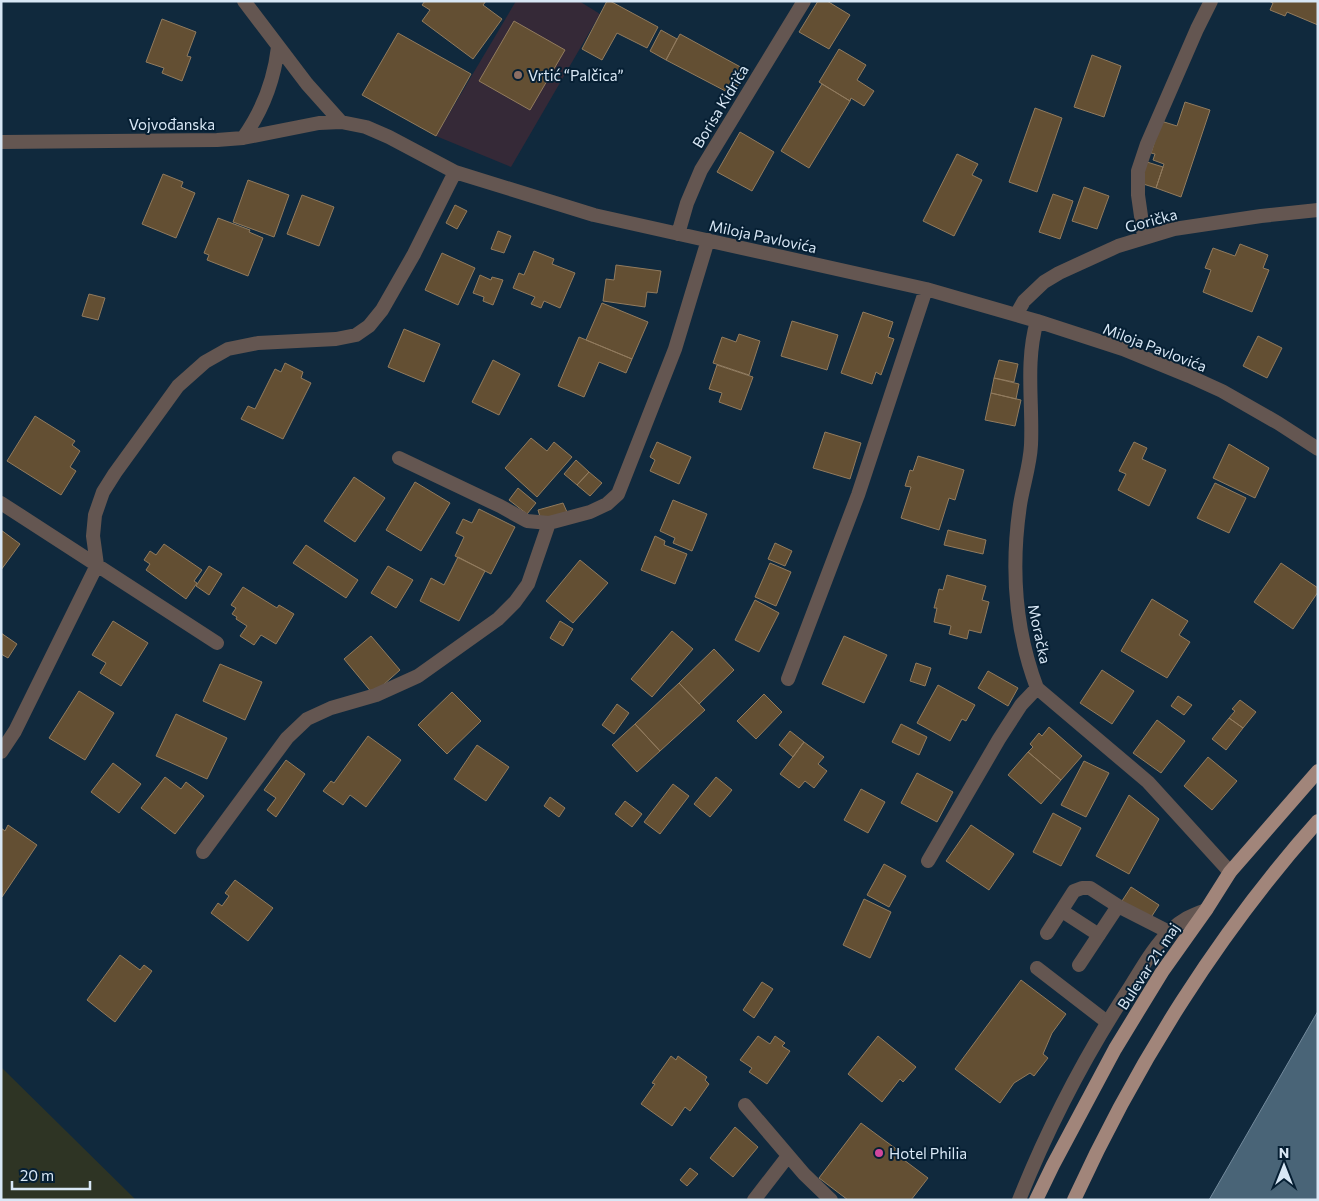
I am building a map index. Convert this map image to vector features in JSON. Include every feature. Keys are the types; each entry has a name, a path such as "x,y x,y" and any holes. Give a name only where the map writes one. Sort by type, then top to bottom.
{"main road":[{"name":"Bulevar 21. maj","path":"1036,1200 1115,1048 1162,972 1206,910 1230,872 1318,771"},
{"path":"1074,1200 1114,1117 1155,1044 1235,925 1280,865 1318,821"}],"street":[{"path":"244,1 307,84 341,122"},
{"name":"Borisa Kidriča","path":"678,234 687,203 701,170 804,1"},
{"path":"1144,237 1138,195 1138,171 1151,135 1211,1"},
{"path":"244,138 257,118 269,92 278,47"},
{"name":"Miloja Pavlovića","path":"341,122 366,127 389,137 455,172 594,215 926,289 1037,321 1123,349 1189,376 1250,406 1318,449"},
{"name":"Vojvođanska","path":"1,142 216,140 244,138 307,125 341,122"},
{"path":"1,752 16,731 97,565 93,536 95,515 103,492 178,386 205,362 228,349 258,342 336,339 356,335 369,326 382,310 414,254 455,172"},
{"name":"Gorička","path":"1016,315 1024,301 1044,282 1059,273 1118,246 1174,229 1261,216 1318,210"},
{"path":"399,458 500,506 527,521 549,523 590,512 607,504 618,494 675,349 708,240"},
{"path":"788,680 858,495 926,289"},
{"name":"Moračka","path":"1037,321 1031,350 1031,447 1017,526 1016,583 1017,609 1022,639 1037,688 1148,782 1230,872"},
{"path":"1,503 217,643"},
{"path":"203,852 287,738 307,719 331,708 376,695 418,676 498,619 515,602 528,584 549,523"},
{"path":"928,861 999,738 1022,705 1037,688"},
{"path":"1047,933 1074,891 1082,888 1090,888 1118,906 1169,932"},
{"path":"1080,965 1118,906"},
{"path":"1019,1200 1070,1088 1107,1022 1169,932 1190,915 1206,910"},
{"path":"1062,911 1099,935"},
{"path":"1037,968 1107,1022"},
{"path":"745,1106 788,1156 830,1200"},
{"path":"754,1200 788,1156"}],"shaded area":[{"name":"Vrtić “Palčica”","path":"516,1 579,1 600,14 511,167 436,136"}],"green space":[{"path":"1,1067 136,1200 1,1200"}],"water":[{"path":"1318,1011 1318,1200 1209,1200"}],"building":[{"path":"425,1 486,1 483,5 502,19 473,59 422,21 430,10 422,5"},
{"path":"607,1 658,27 647,48 617,33 602,60 582,49"},
{"path":"818,1 827,1 850,15 829,49 799,32"},
{"path":"1269,1 1318,1 1318,25 1287,12 1285,16 1270,10 1273,3"},
{"path":"162,19 196,32 187,56 191,57 182,81 162,73 164,68 146,62"},
{"path":"514,21 565,50 530,110 479,81"},
{"path":"661,30 677,39 666,60 650,51"},
{"path":"398,33 471,74 436,136 362,95"},
{"path":"680,34 746,70 733,95 666,60"},
{"path":"839,49 866,65 857,80 874,91 864,106 851,98 850,101 819,82"},
{"path":"1092,55 1121,66 1104,117 1074,107"},
{"path":"822,84 850,101 809,168 781,151"},
{"path":"1185,102 1210,110 1181,197 1156,188 1164,164 1153,160 1155,154 1151,153 1161,121 1177,126"},
{"path":"1035,108 1062,118 1037,192 1009,182"},
{"path":"740,132 774,152 752,191 717,172"},
{"path":"957,154 978,164 972,175 982,180 954,236 923,221"},
{"path":"1147,162 1163,167 1156,188 1140,183"},
{"path":"163,174 183,182 181,187 195,193 176,238 142,224"},
{"path":"248,180 289,195 274,237 233,222"},
{"path":"1084,187 1109,196 1097,229 1072,221"},
{"path":"1053,194 1073,201 1060,239 1039,232"},
{"path":"302,195 334,207 319,246 287,234"},
{"path":"455,205 467,211 457,229 446,223"},
{"path":"218,218 250,230 249,232 263,238 248,276 207,260 209,255 204,253"},
{"path":"498,231 511,236 504,253 491,249"},
{"path":"1240,244 1268,255 1263,268 1269,270 1252,312 1203,292 1211,270 1205,268 1213,248 1235,256"},
{"path":"534,251 554,259 552,264 575,273 560,308 544,301 541,308 531,304 535,297 513,288 519,273 524,275"},
{"path":"442,253 475,268 458,305 425,290"},
{"path":"616,265 661,271 657,293 647,292 645,307 603,301 606,279 614,280"},
{"path":"480,275 491,280 492,277 503,280 493,305 483,301 484,297 473,293"},
{"path":"89,294 105,298 98,320 82,316"},
{"path":"602,303 648,322 632,359 586,340"},
{"path":"863,312 893,322 888,337 894,339 881,375 876,372 872,384 841,373"},
{"path":"792,321 838,335 827,370 781,356"},
{"path":"404,329 440,344 424,382 388,367"},
{"path":"739,334 760,341 749,375 713,363 722,337 736,342"},
{"path":"1258,336 1282,348 1267,378 1243,366"},
{"path":"579,337 632,359 626,373 599,362 584,397 558,386"},
{"path":"493,360 520,374 499,415 472,402"},
{"path":"999,360 1018,364 1014,382 994,378"},
{"path":"285,363 303,372 301,378 311,383 283,439 241,419 248,406 255,409 275,369 281,372"},
{"path":"717,365 753,377 741,410 719,402 722,393 709,389"},
{"path":"994,378 1019,384 1016,399 991,393"},
{"path":"991,393 1021,400 1015,426 985,420"},
{"path":"35,416 75,441 72,445 80,451 70,467 76,471 61,495 7,461"},
{"path":"825,432 861,443 850,479 813,468"},
{"path":"531,438 547,451 554,442 572,457 537,497 505,468"},
{"path":"657,442 691,457 679,484 650,471 655,460 650,457"},
{"path":"1134,442 1147,448 1142,459 1166,470 1149,506 1118,490 1126,474 1119,471"},
{"path":"1229,444 1269,468 1255,498 1213,478"},
{"path":"918,456 964,470 955,500 949,498 939,530 901,518 911,487 905,486 910,470 913,471"},
{"path":"576,460 589,472 577,485 564,474"},
{"path":"589,472 602,483 590,496 577,485"},
{"path":"354,477 385,498 355,542 324,521"},
{"path":"415,482 450,503 421,551 386,530"},
{"path":"1215,483 1246,498 1229,533 1197,518"},
{"path":"518,488 536,503 527,514 509,500"},
{"path":"673,500 707,514 692,551 673,543 675,538 660,531"},
{"path":"563,503 567,512 541,520 538,510"},
{"path":"479,509 515,527 491,574 455,556 464,537 456,533 463,519 472,523"},
{"path":"1,530 20,544 1,570"},
{"path":"948,530 986,540 983,554 944,545"},
{"path":"655,536 665,541 664,545 687,554 675,584 641,570"},
{"path":"775,543 792,551 785,566 768,559"},
{"path":"164,544 202,570 194,581 197,583 186,599 146,570 150,564 144,560 150,551 156,555"},
{"path":"306,545 358,580 346,598 293,563"},
{"path":"458,557 485,571 459,621 420,601 431,578 444,585"},
{"path":"580,560 608,583 573,623 546,601"},
{"path":"770,563 791,572 776,606 755,597"},
{"path":"1281,563 1318,588 1318,592 1293,629 1254,602"},
{"path":"209,566 222,574 209,595 196,586"},
{"path":"388,566 413,580 396,608 371,593"},
{"path":"947,575 986,586 982,600 989,602 981,633 969,630 967,639 949,634 951,626 934,622 937,608 934,608 939,589 943,590"},
{"path":"243,587 277,608 279,605 294,614 276,644 261,635 254,645 240,636 247,626 232,614 236,608 231,605"},
{"path":"1152,599 1188,621 1179,635 1190,642 1167,678 1121,651"},
{"path":"755,600 779,613 759,652 735,640"},
{"path":"113,621 148,643 121,686 100,673 106,663 92,655"},
{"path":"560,621 573,629 563,646 550,638"},
{"path":"672,631 693,649 652,697 631,679"},
{"path":"1,633 17,644 8,658 1,654"},
{"path":"371,636 400,670 373,694 344,659"},
{"path":"844,636 887,655 864,703 822,684"},
{"path":"714,649 734,670 699,704 679,683"},
{"path":"916,663 931,668 925,686 910,681"},
{"path":"220,664 262,682 245,720 203,701"},
{"path":"1102,670 1134,691 1112,724 1080,703"},
{"path":"988,671 1018,688 1008,706 978,688"},
{"path":"679,683 705,710 660,751 635,724"},
{"path":"938,685 975,705 966,721 962,719 950,741 917,723"},
{"path":"79,691 114,713 85,760 49,738"},
{"path":"452,692 481,721 447,754 418,725"},
{"path":"764,694 782,712 756,739 737,721"},
{"path":"1178,696 1192,705 1184,715 1171,706"},
{"path":"1240,700 1256,712 1243,728 1229,718 1235,711 1232,709"},
{"path":"617,704 629,713 614,734 602,725"},
{"path":"176,714 227,738 207,779 156,756"},
{"path":"1229,718 1243,728 1226,750 1212,739"},
{"path":"1157,720 1185,741 1161,773 1133,753"},
{"path":"635,724 660,751 637,772 612,745"},
{"path":"901,724 927,737 919,755 892,742"},
{"path":"1049,727 1082,756 1061,780 1028,752 1033,747 1030,744 1039,733 1042,736"},
{"path":"790,731 804,742 793,757 779,745"},
{"path":"368,736 401,760 366,807 350,795 343,805 323,791 331,781 334,783"},
{"path":"804,742 824,757 818,764 827,771 814,788 805,781 799,788 780,774"},
{"path":"477,745 509,767 486,801 454,779"},
{"path":"1028,752 1061,780 1041,804 1008,775"},
{"path":"1208,757 1237,781 1212,810 1184,786"},
{"path":"286,760 305,774 276,817 267,810 276,798 264,790"},
{"path":"1084,761 1109,773 1086,817 1061,805"},
{"path":"113,763 141,784 119,813 91,792"},
{"path":"917,773 953,792 937,822 901,803"},
{"path":"165,777 181,789 186,782 204,796 175,834 141,808"},
{"path":"716,777 732,790 710,817 694,804"},
{"path":"673,784 689,796 660,834 644,822"},
{"path":"861,789 885,802 868,833 844,820"},
{"path":"1129,795 1159,819 1129,874 1096,856"},
{"path":"550,797 565,808 559,817 544,806"},
{"path":"625,801 642,814 632,827 615,814"},
{"path":"1053,813 1081,828 1061,866 1033,852"},
{"path":"8,825 37,845 2,897 1,828 5,831"},
{"path":"971,825 1014,854 989,890 946,861"},
{"path":"884,864 906,876 889,907 867,895"},
{"path":"235,880 273,908 248,941 211,913 218,903 222,906 229,896 225,893"},
{"path":"1131,887 1159,905 1150,919 1122,901"},
{"path":"864,899 891,912 870,958 843,945"},
{"path":"120,955 140,970 144,965 152,971 115,1022 87,1000"},
{"path":"1021,980 1066,1014 1052,1033 1043,1054 1048,1058 1034,1076 1030,1073 1014,1083 1000,1103 955,1069"},
{"path":"762,982 773,989 754,1018 743,1010"},
{"path":"758,1036 770,1044 775,1036 785,1043 782,1046 790,1051 767,1084 749,1072 752,1068 740,1060"},
{"path":"878,1036 916,1067 903,1082 900,1079 882,1102 848,1074"},
{"path":"671,1056 676,1060 678,1056 707,1077 705,1080 709,1084 690,1111 685,1107 672,1126 641,1104 655,1084 652,1083"},
{"path":"861,1123 903,1154 900,1157 928,1178 911,1200 848,1200 819,1178"},
{"path":"735,1127 758,1147 733,1177 710,1158"},
{"path":"690,1168 698,1174 687,1186 680,1180"}],"place":[{"name":"Vrtić “Palčica”","path":"518,75"},
{"name":"Hotel Philia","path":"879,1153"}]}
